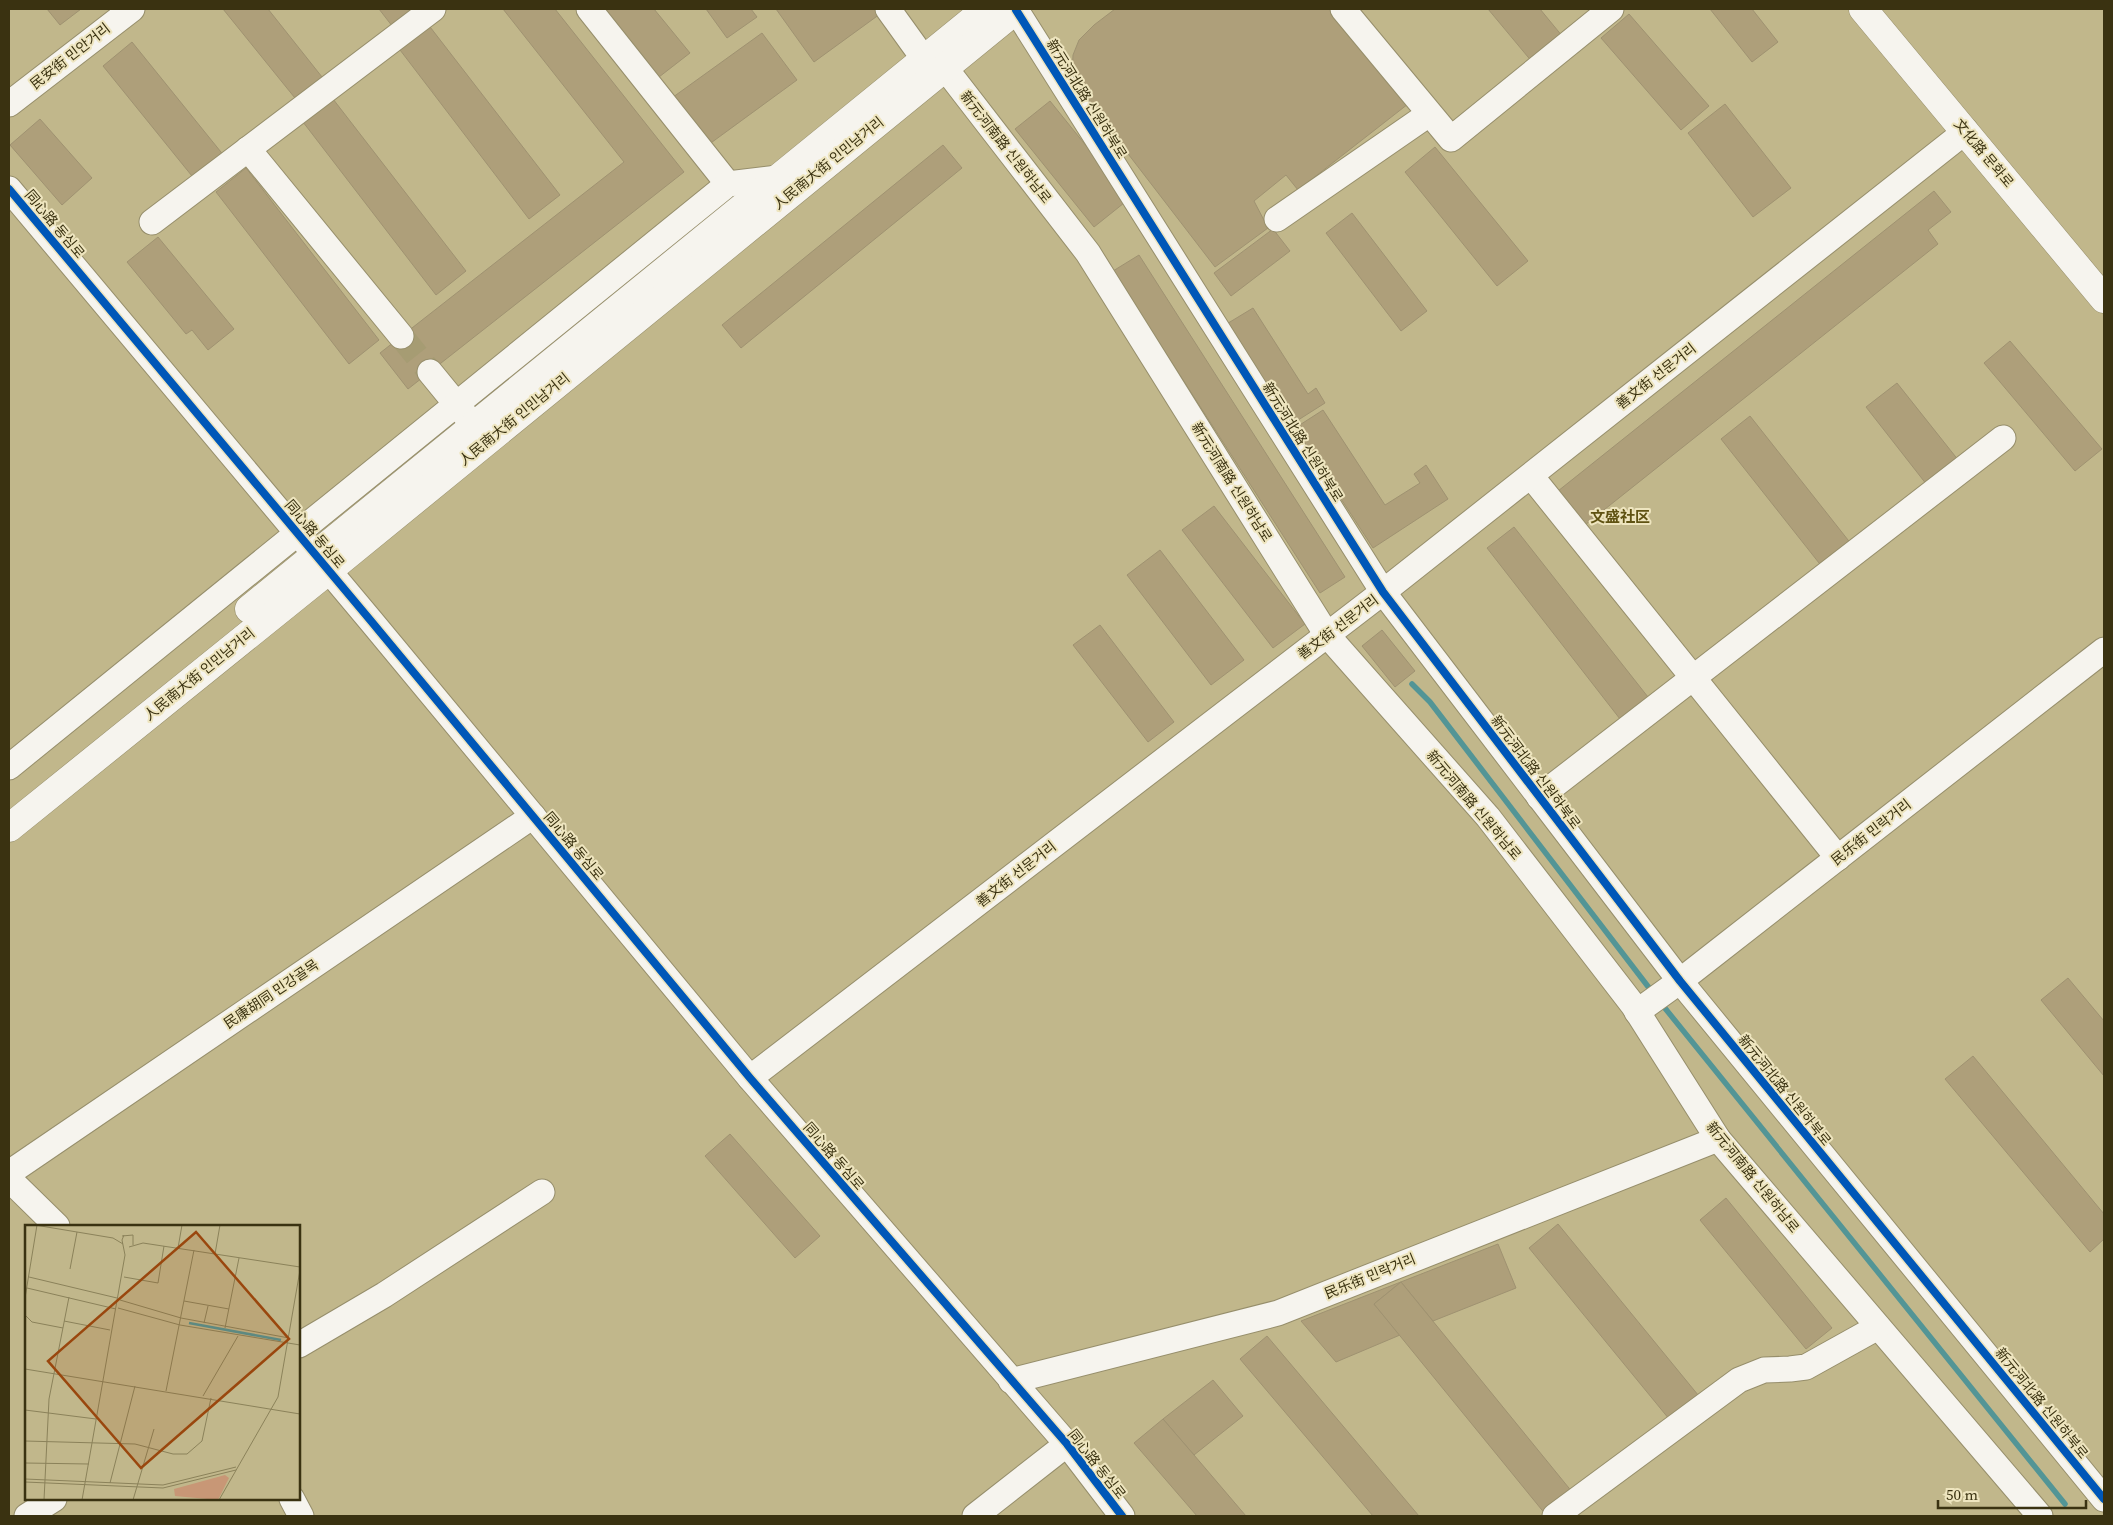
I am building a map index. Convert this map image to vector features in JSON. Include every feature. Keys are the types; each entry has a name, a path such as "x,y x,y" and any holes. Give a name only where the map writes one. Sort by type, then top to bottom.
{"main road":[{"name":"人民南大街 인민남거리","path":"9,828 322,563 934,64 986,9"},
{"name":"人民南大街 인민남거리","path":"9,804 322,563 474,426 778,178 934,64 1017,9"},
{"name":"文化路 문화로","path":"1864,9 2104,299"}],"street":[{"name":"民安街 민안거리","path":"9,104 132,9"},
{"path":"152,222 433,9"},
{"path":"9,767 728,184 589,9"},
{"name":"新元河南路 신원하남로","path":"888,9 1088,253 1328,635 1488,817 1642,1009 1718,1139 2040,1516"},
{"name":"新元河北路 신원하북로","path":"1017,9 1383,592 1539,797 1674,986 2104,1499"},
{"path":"1343,9 1451,139 1611,9"},
{"path":"1278,219 1429,114"},
{"name":"善文街 선문거리","path":"750,1078 1328,635 1966,130"},
{"path":"248,149 401,336"},
{"name":"人民南大街 인민남거리","path":"728,184 778,178"},
{"name":"同心路 동심로","path":"9,189 750,1078 1067,1444 1122,1516"},
{"path":"430,372 474,426"},
{"path":"1539,797 2003,438"},
{"path":"1531,476 1838,858"},
{"name":"民乐街 민락거리","path":"1642,1009 2104,650"},
{"name":"民康胡同 민강골목","path":"9,1173 533,816"},
{"name":"民乐街 민락거리","path":"1011,1381 1278,1313 1718,1139"},
{"path":"9,1179 56,1225"},
{"path":"300,1345 384,1295 542,1192"},
{"path":"1555,1516 1739,1380 1764,1370 1790,1370 1806,1367 1878,1327"},
{"path":"975,1516 1067,1444"},
{"path":"27,1516 52,1500"},
{"path":"293,1500 302,1516"}],"building":[{"path":"47,9 81,9 60,25"},
{"path":"223,9 268,9 326,82 299,103"},
{"path":"379,9 416,9 396,31"},
{"path":"503,9 555,9 684,172 408,389 380,353 624,162"},
{"path":"605,9 654,9 690,53 659,77"},
{"path":"706,9 751,9 757,17 727,38"},
{"path":"776,9 877,9 880,14 814,62"},
{"path":"1115,9 1331,9 1408,104 1298,190 1286,175 1254,201 1268,228 1215,267 1079,90 1072,75 1073,55 1079,40 1094,25"},
{"path":"1488,9 1540,9 1563,37 1533,63"},
{"path":"1710,9 1752,9 1778,42 1752,62"},
{"path":"1629,14 1709,106 1681,130 1601,38"},
{"path":"427,23 560,195 529,219 397,46"},
{"path":"762,33 797,80 704,148 669,100"},
{"path":"132,42 225,157 196,181 103,66"},
{"path":"333,99 466,271 436,295 303,122"},
{"path":"1050,101 1129,199 1094,227 1015,129"},
{"path":"1725,104 1791,188 1753,217 1688,133"},
{"path":"40,119 92,178 62,205 10,145"},
{"path":"943,145 962,168 741,348 722,325"},
{"path":"1435,147 1528,261 1497,286 1405,172"},
{"path":"246,168 379,340 349,364 216,192"},
{"path":"1934,191 1951,212 1928,230 1938,244 1585,525 1558,491"},
{"path":"1352,213 1427,311 1401,331 1326,233"},
{"path":"1273,229 1290,251 1231,296 1214,273"},
{"path":"158,237 234,329 208,350 192,330 186,334 127,262"},
{"path":"1139,255 1345,577 1320,593 1113,271"},
{"path":"1253,308 1308,394 1316,388 1325,403 1284,429 1220,328"},
{"path":"2010,341 2102,449 2075,471 1984,363"},
{"path":"1897,383 1959,461 1927,485 1866,407"},
{"path":"1323,410 1385,505 1420,483 1414,474 1426,465 1448,499 1373,548 1295,428"},
{"path":"1750,416 1852,545 1823,568 1721,439"},
{"path":"1214,506 1305,624 1273,648 1182,530"},
{"path":"1514,527 1648,697 1620,719 1487,548"},
{"path":"1160,550 1244,660 1211,685 1127,575"},
{"path":"1100,625 1174,722 1148,742 1073,645"},
{"path":"1382,630 1415,671 1395,687 1362,646"},
{"path":"2068,978 2104,1021 2104,1076 2041,1000"},
{"path":"1973,1056 2104,1214 2104,1239 2090,1252 1945,1079"},
{"path":"730,1134 820,1236 795,1258 705,1156"},
{"path":"1726,1198 1832,1328 1806,1349 1700,1220"},
{"path":"1558,1224 1703,1401 1674,1425 1529,1248"},
{"path":"1498,1244 1516,1288 1433,1321 1401,1282 1374,1304 1400,1335 1336,1362 1301,1321"},
{"path":"1401,1282 1573,1493 1546,1515 1374,1304"},
{"path":"1267,1336 1419,1516 1373,1516 1240,1359"},
{"path":"1213,1380 1243,1416 1194,1455 1163,1419"},
{"path":"1163,1419 1246,1516 1197,1516 1134,1443"}],"waterway":[{"path":"1412,684 1430,702 1653,993"},
{"path":"1660,1002 2065,1504"}],"tunnel":[{"path":"401,336 430,372"}],"cycle path":[{"path":"1016,10 1383,592 1680,981 2104,1499"},
{"path":"9,189 750,1078 1067,1444 1122,1516"}],"district":[{"name":"文盛社区","path":"1620,517"}]}
